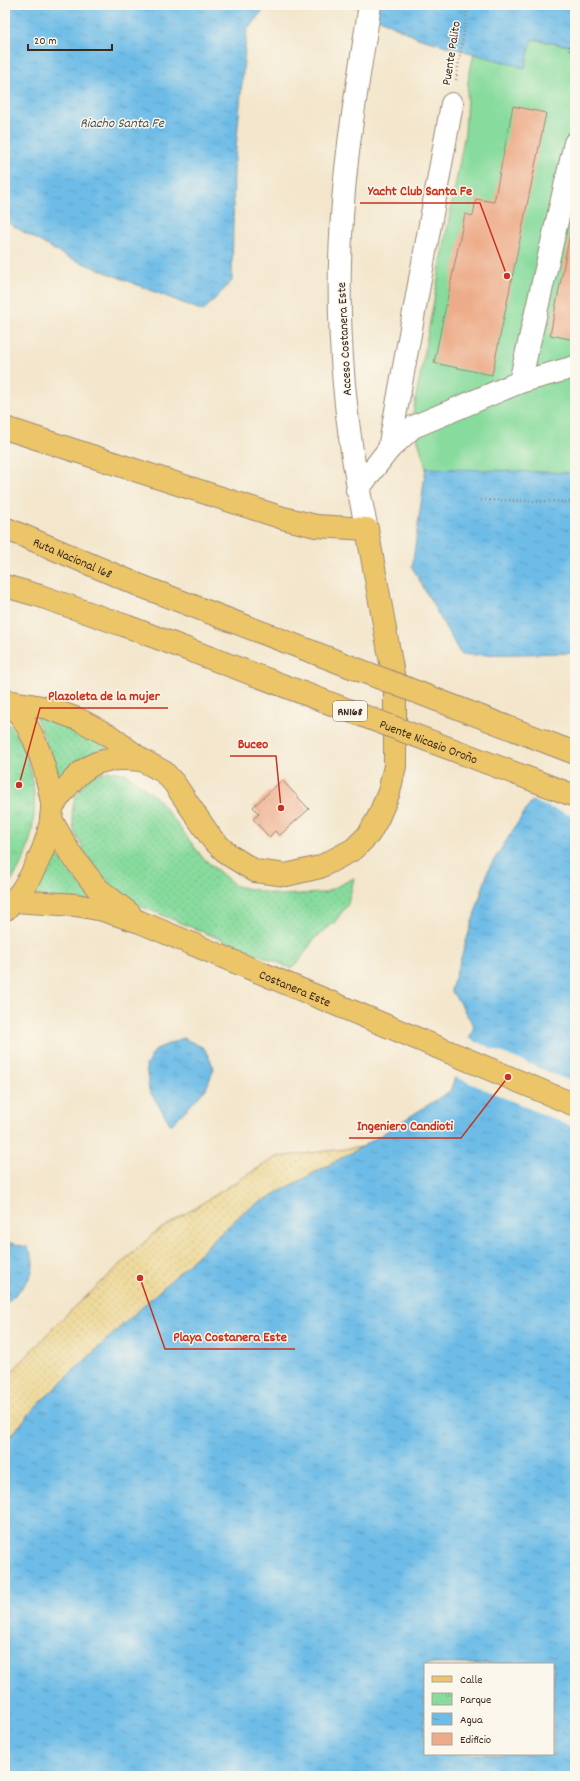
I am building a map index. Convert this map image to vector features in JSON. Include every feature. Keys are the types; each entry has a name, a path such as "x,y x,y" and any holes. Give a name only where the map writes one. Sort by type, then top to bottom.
{"main road":[{"path":"5,428 282,518 316,526 367,529 395,685 395,766 389,792 378,818 369,834 354,849 320,867 286,875 255,871 229,855 212,839 174,783 164,772 142,760 110,736 80,720 48,708 6,700"},
{"name":"Ruta Nacional 168","path":"5,528 141,586 575,753"},
{"name":"Puente Nicasio Oroño","path":"5,586 40,596 126,626 575,796"},
{"path":"6,700 26,725 40,752 52,813"},
{"path":"10,906 32,875 44,846 52,813 70,785 83,770 106,759 122,758 142,760"},
{"name":"Costanera Este","path":"52,813 74,858 96,888 140,922"},
{"name":"Costanera Este","path":"10,906 76,905 103,910 140,922 575,1105"}],"street":[{"name":"Acceso Costanera Este","path":"367,529 357,490 343,376 339,293 341,235 348,146 370,5"},
{"path":"389,449 452,104"},
{"path":"520,382 575,143"},
{"path":"357,490 389,449 413,427 520,382 575,366"}],"path":[{"name":"Puente Palito","path":"452,104 468,5"},
{"path":"543,5 575,10 569,51"},
{"path":"481,500 575,502"}],"green space":[{"path":"531,39 575,47 575,563 415,555 426,468 412,419 465,133 468,81 474,53 525,68"},
{"path":"34,712 111,748 96,751 82,758 70,768 61,781"},
{"path":"5,720 18,737 27,758 32,780 34,804 32,828 27,850 18,871 5,888"},
{"path":"109,771 125,773 157,798 203,858 236,886 279,895 324,893 354,878 348,904 334,923 315,938 299,961 291,968 140,906 121,894 98,873 84,851 74,831 72,813 75,797 85,783 96,774"},
{"path":"54,852 99,902 33,896"}],"sand":[{"path":"362,1147 246,1210 36,1406 5,1443 5,1379 59,1322 153,1234 276,1157"}],"water":[{"name":"Riacho Santa Fe","path":"5,5 268,5 247,29 234,169 232,281 203,311 65,256 5,221"},
{"path":"352,5 575,5 575,47 532,39 525,68 418,38"},
{"path":"426,468 575,473 575,653 461,655 412,567"},
{"path":"575,784 575,1776 5,1776 5,1443 36,1406 246,1210 362,1147 450,1091 474,1026 451,990 489,868 531,802"},
{"path":"183,1038 204,1048 214,1068 206,1089 171,1125 149,1090 146,1065 156,1049"},
{"path":"5,1243 27,1247 32,1255 33,1264 29,1278 18,1292 5,1304"}],"pier":[{"path":"575,782 575,817 530,800"},
{"path":"467,1038 575,1083 575,1128 453,1076"}],"building":[{"path":"513,106 546,113 492,375 434,363 465,214 473,216 476,199 494,202"},
{"path":"575,214 575,340 550,335"},
{"path":"282,780 309,809 279,836 275,831 269,837 253,819 259,814 253,807"}],"place":[{"name":"Yacht Club Santa Fe","path":"507,276"},
{"name":"Plazoleta de la mujer","path":"19,785"},
{"name":"Buceo","path":"281,808"},
{"name":"Ingeniero Candioti","path":"508,1077"},
{"name":"Playa Costanera Este","path":"140,1278"}]}
